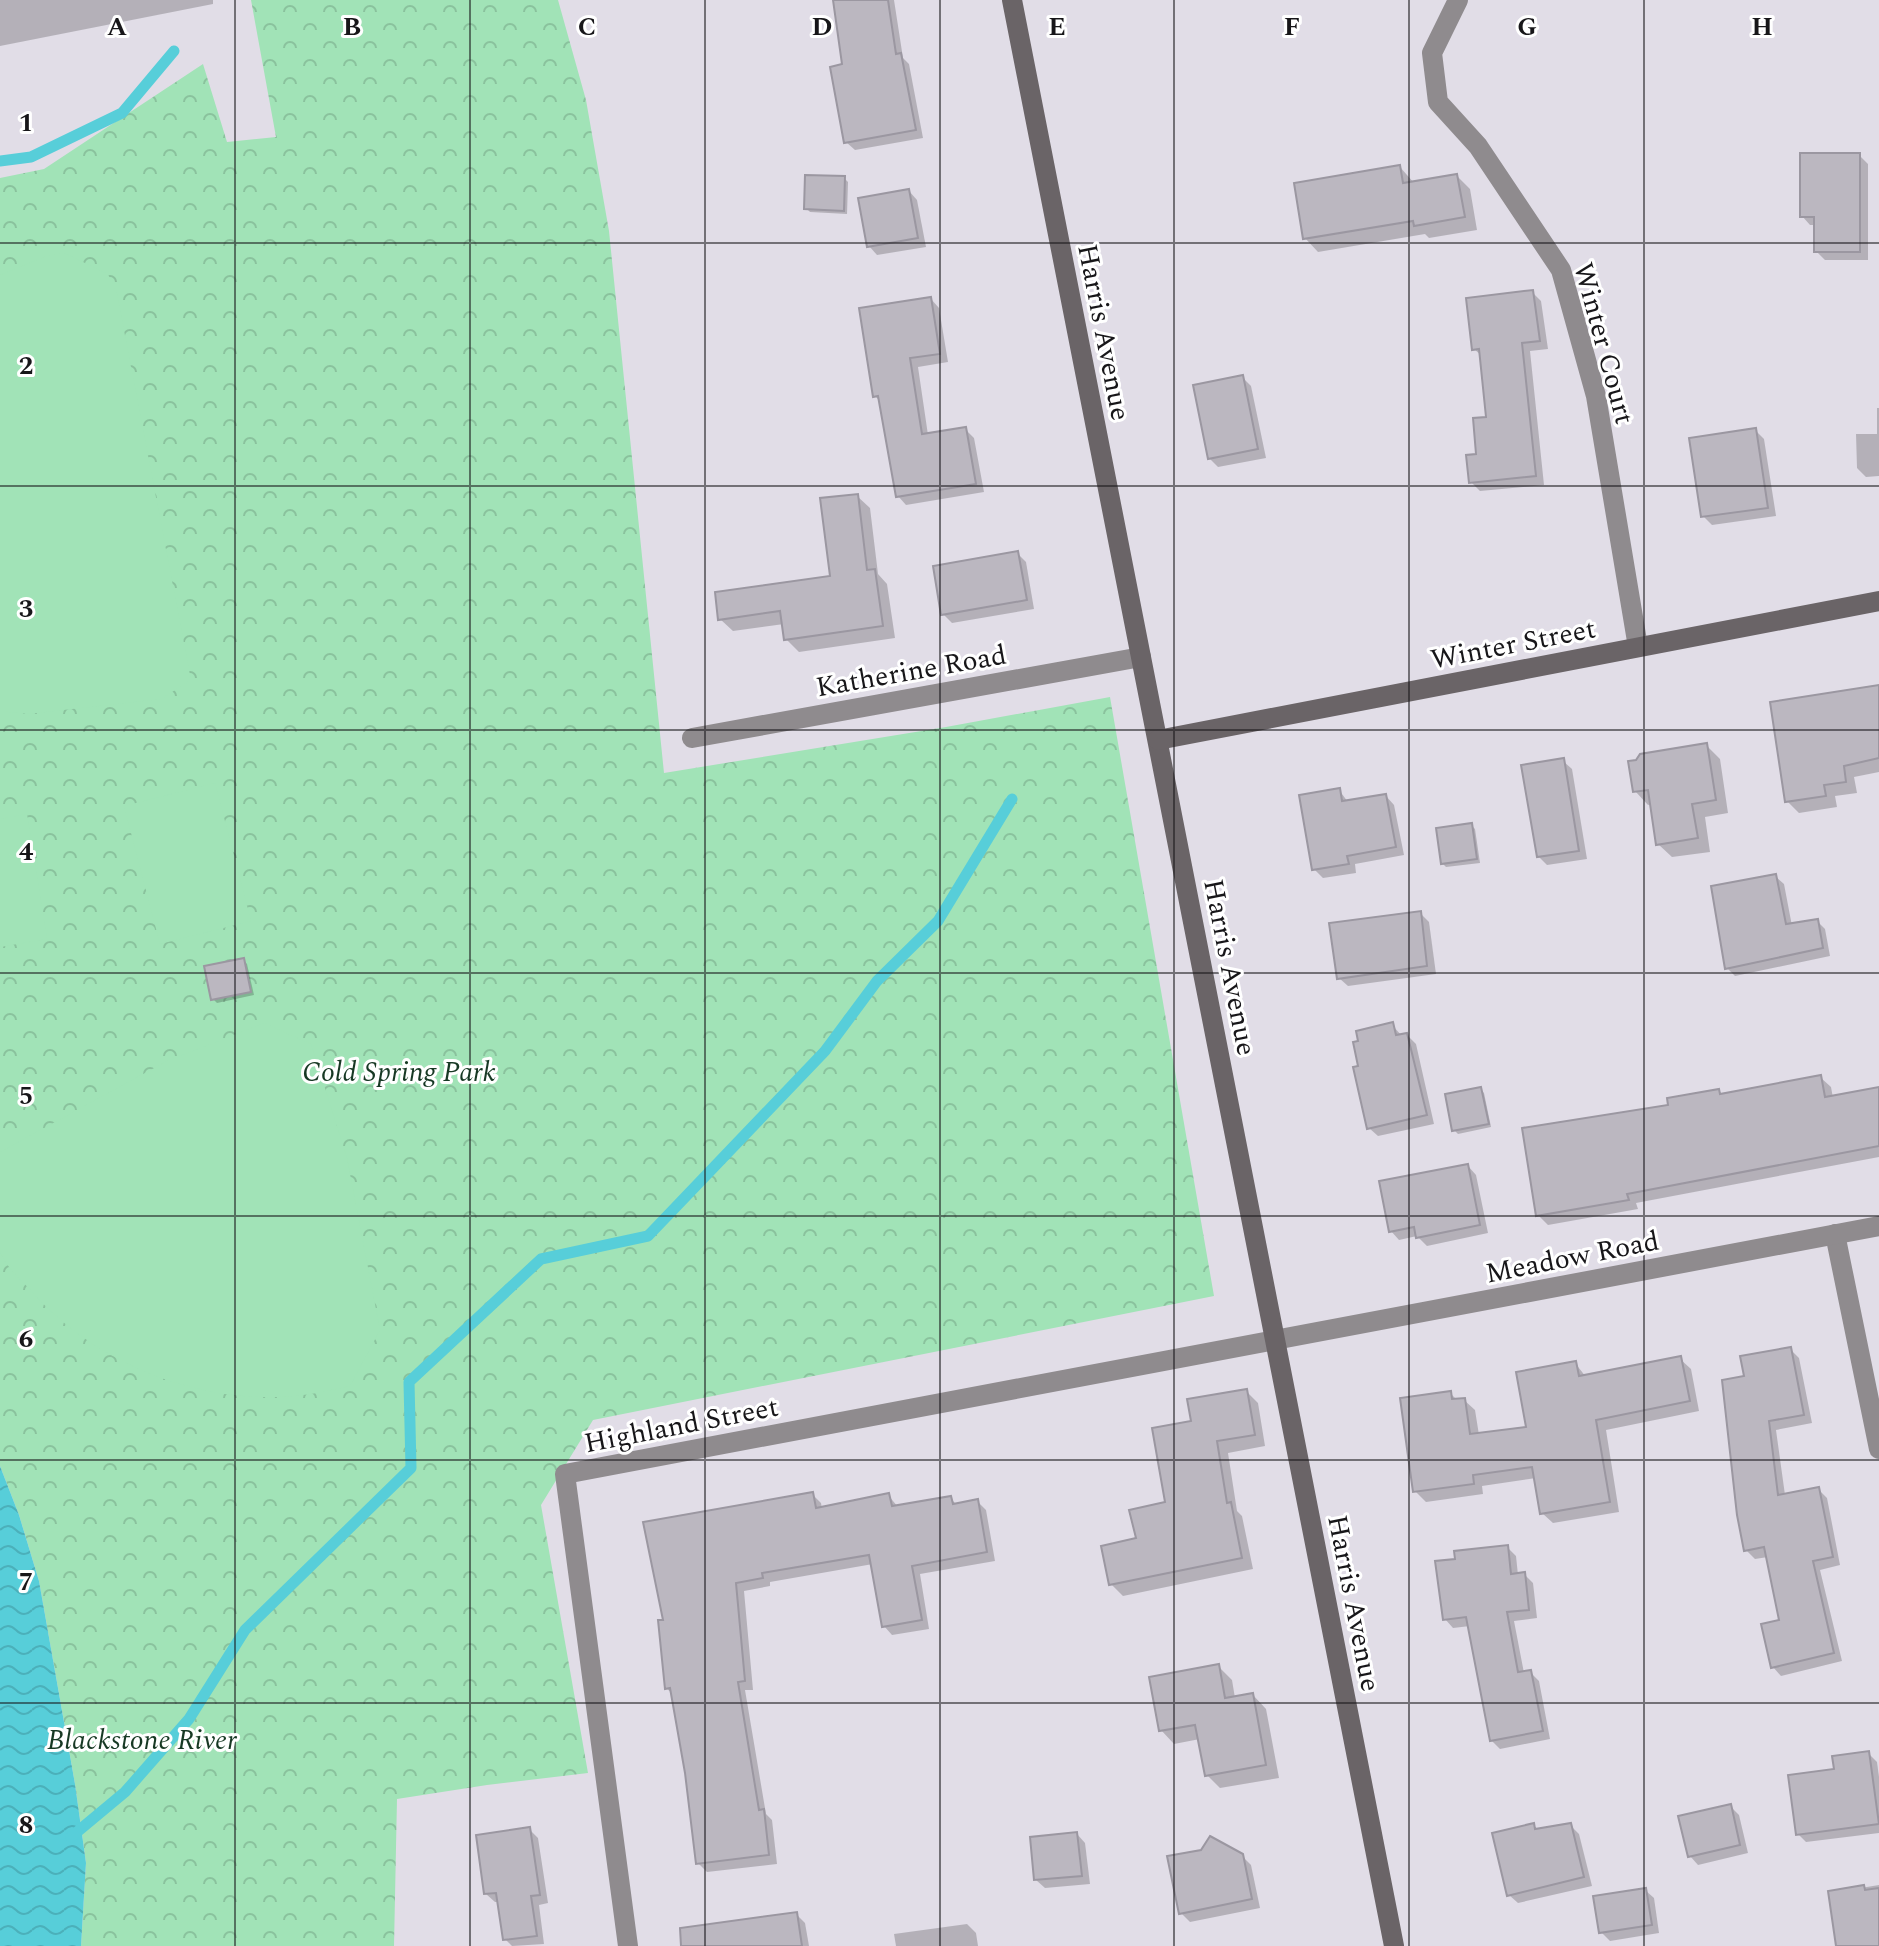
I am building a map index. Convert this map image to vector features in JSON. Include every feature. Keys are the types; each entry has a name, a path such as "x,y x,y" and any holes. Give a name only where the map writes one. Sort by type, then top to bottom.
{"main road":[{"name":"Harris Avenue","path":"1012,0 1394,1946"},
{"name":"Winter Street","path":"1158,740 1879,601"}],"street":[{"name":"Winter Court","path":"1458,0 1432,53 1438,102 1478,146 1561,270 1596,396 1638,647"},
{"name":"Katherine Road","path":"692,738 1141,657"},
{"name":"Meadow Road","path":"1275,1340 1879,1226"},
{"path":"1835,1234 1879,1449"},
{"name":"Highland Street","path":"628,1946 565,1474 1275,1340"}],"green space":[{"name":"Cold Spring Park","path":"251,0 558,0 586,100 609,231 664,773 1110,697 1214,1296 593,1420 541,1505 588,1773 397,1799 394,1946 81,1946 86,1863 75,1784 39,1581 0,1466 0,178 44,169 203,64 227,142 276,137"},
{"path":"64,253 108,274 117,294 191,680 161,699 28,714 0,711 0,275 44,257"},
{"path":"215,783 251,921 160,944 124,806"},
{"path":"27,814 47,939 0,947 0,819"},
{"path":"264,1023 311,1044 347,1158 380,1330 350,1386 287,1397 210,1391 177,1383 113,1356 57,1317 14,1273 0,1250 0,1152 167,1061"}],"water":[{"path":"0,1466 39,1581 75,1784 86,1863 81,1946 0,1946"}],"building":[{"path":"833,0 888,0 896,54 901,53 916,130 844,143 830,67 842,64"},
{"path":"1800,153 1860,153 1860,252 1814,252 1814,217 1800,217"},
{"path":"1400,165 1403,183 1457,174 1465,217 1414,226 1413,221 1303,239 1294,183"},
{"path":"805,175 845,176 844,211 804,209"},
{"path":"909,189 918,238 867,247 858,198"},
{"path":"1533,290 1540,341 1522,343 1536,476 1469,483 1466,455 1476,454 1473,418 1486,417 1479,349 1472,350 1466,298"},
{"path":"931,297 940,354 910,358 922,434 966,427 976,484 896,497 878,396 873,397 859,308"},
{"path":"1243,375 1258,449 1208,459 1193,385"},
{"path":"1756,428 1768,508 1701,517 1689,438"},
{"path":"858,494 867,570 875,569 883,626 784,640 780,611 718,620 715,592 830,576 820,498"},
{"path":"1018,551 1027,600 941,615 933,566"},
{"path":"1879,685 1879,758 1844,766 1846,782 1824,785 1826,796 1785,802 1770,702"},
{"path":"1707,743 1716,800 1692,804 1698,838 1656,845 1648,790 1633,792 1628,761 1636,760 1640,754"},
{"path":"1564,758 1579,851 1537,857 1521,765"},
{"path":"1340,788 1342,801 1386,794 1396,847 1347,856 1349,864 1312,870 1299,795"},
{"path":"1472,823 1477,859 1441,864 1436,828"},
{"path":"1776,874 1786,924 1818,919 1823,948 1725,969 1711,886"},
{"path":"1421,911 1427,966 1337,979 1329,923"},
{"path":"244,958 251,992 211,1000 204,966"},
{"path":"1393,1022 1396,1035 1407,1033 1427,1115 1367,1129 1353,1067 1358,1066 1353,1042 1358,1041 1356,1031"},
{"path":"1821,1075 1825,1097 1879,1087 1879,1146 1627,1194 1629,1200 1536,1216 1522,1128 1668,1105 1667,1098 1719,1089 1720,1094"},
{"path":"1481,1087 1489,1124 1452,1131 1445,1094"},
{"path":"1468,1164 1480,1225 1416,1238 1414,1227 1389,1232 1379,1181"},
{"path":"1791,1347 1804,1415 1769,1421 1778,1495 1819,1487 1833,1557 1813,1561 1834,1653 1771,1668 1761,1624 1779,1620 1764,1547 1744,1551 1722,1380 1744,1376 1740,1356"},
{"path":"1681,1356 1690,1401 1596,1420 1610,1502 1540,1514 1532,1467 1473,1475 1474,1484 1413,1492 1400,1398 1451,1391 1452,1399 1465,1398 1470,1434 1526,1427 1516,1372 1576,1361 1579,1376"},
{"path":"1247,1389 1255,1435 1217,1441 1227,1503 1231,1502 1242,1558 1109,1585 1101,1546 1136,1538 1129,1510 1165,1502 1152,1428 1191,1421 1187,1399"},
{"path":"813,1492 816,1508 889,1493 892,1506 951,1496 953,1504 978,1499 987,1552 912,1566 922,1620 882,1627 869,1555 762,1573 763,1578 736,1583 745,1681 738,1682 759,1810 764,1809 769,1855 696,1864 685,1773 670,1688 665,1689 658,1620 663,1620 643,1522"},
{"path":"1508,1545 1511,1574 1525,1572 1529,1610 1507,1612 1518,1672 1531,1670 1543,1731 1490,1741 1466,1617 1443,1620 1435,1561 1455,1559 1454,1551"},
{"path":"1219,1664 1225,1698 1253,1693 1266,1765 1205,1776 1195,1725 1159,1731 1149,1677"},
{"path":"1869,1751 1879,1824 1796,1835 1788,1775 1834,1769 1832,1756"},
{"path":"1731,1804 1740,1845 1688,1857 1678,1816"},
{"path":"1534,1823 1535,1829 1571,1823 1584,1877 1507,1896 1492,1833"},
{"path":"530,1827 540,1895 531,1896 537,1936 503,1940 496,1893 484,1894 476,1835"},
{"path":"1077,1832 1082,1876 1034,1880 1030,1837"},
{"path":"1210,1836 1243,1854 1252,1899 1179,1914 1167,1856 1201,1850"},
{"path":"1864,1885 1865,1890 1879,1888 1879,1946 1836,1946 1828,1891"},
{"path":"1646,1888 1652,1925 1599,1933 1593,1896"},
{"path":"797,1912 802,1946 681,1946 680,1928"}],"waterway":[{"path":"0,161 31,157 122,113 174,51"},
{"path":"71,1837 125,1792 189,1719 245,1630 411,1468 409,1382 541,1259 648,1236 825,1051 877,981 938,921 1012,799"}],"park label":[{"name":"Blackstone River","path":"142,1739"}]}
